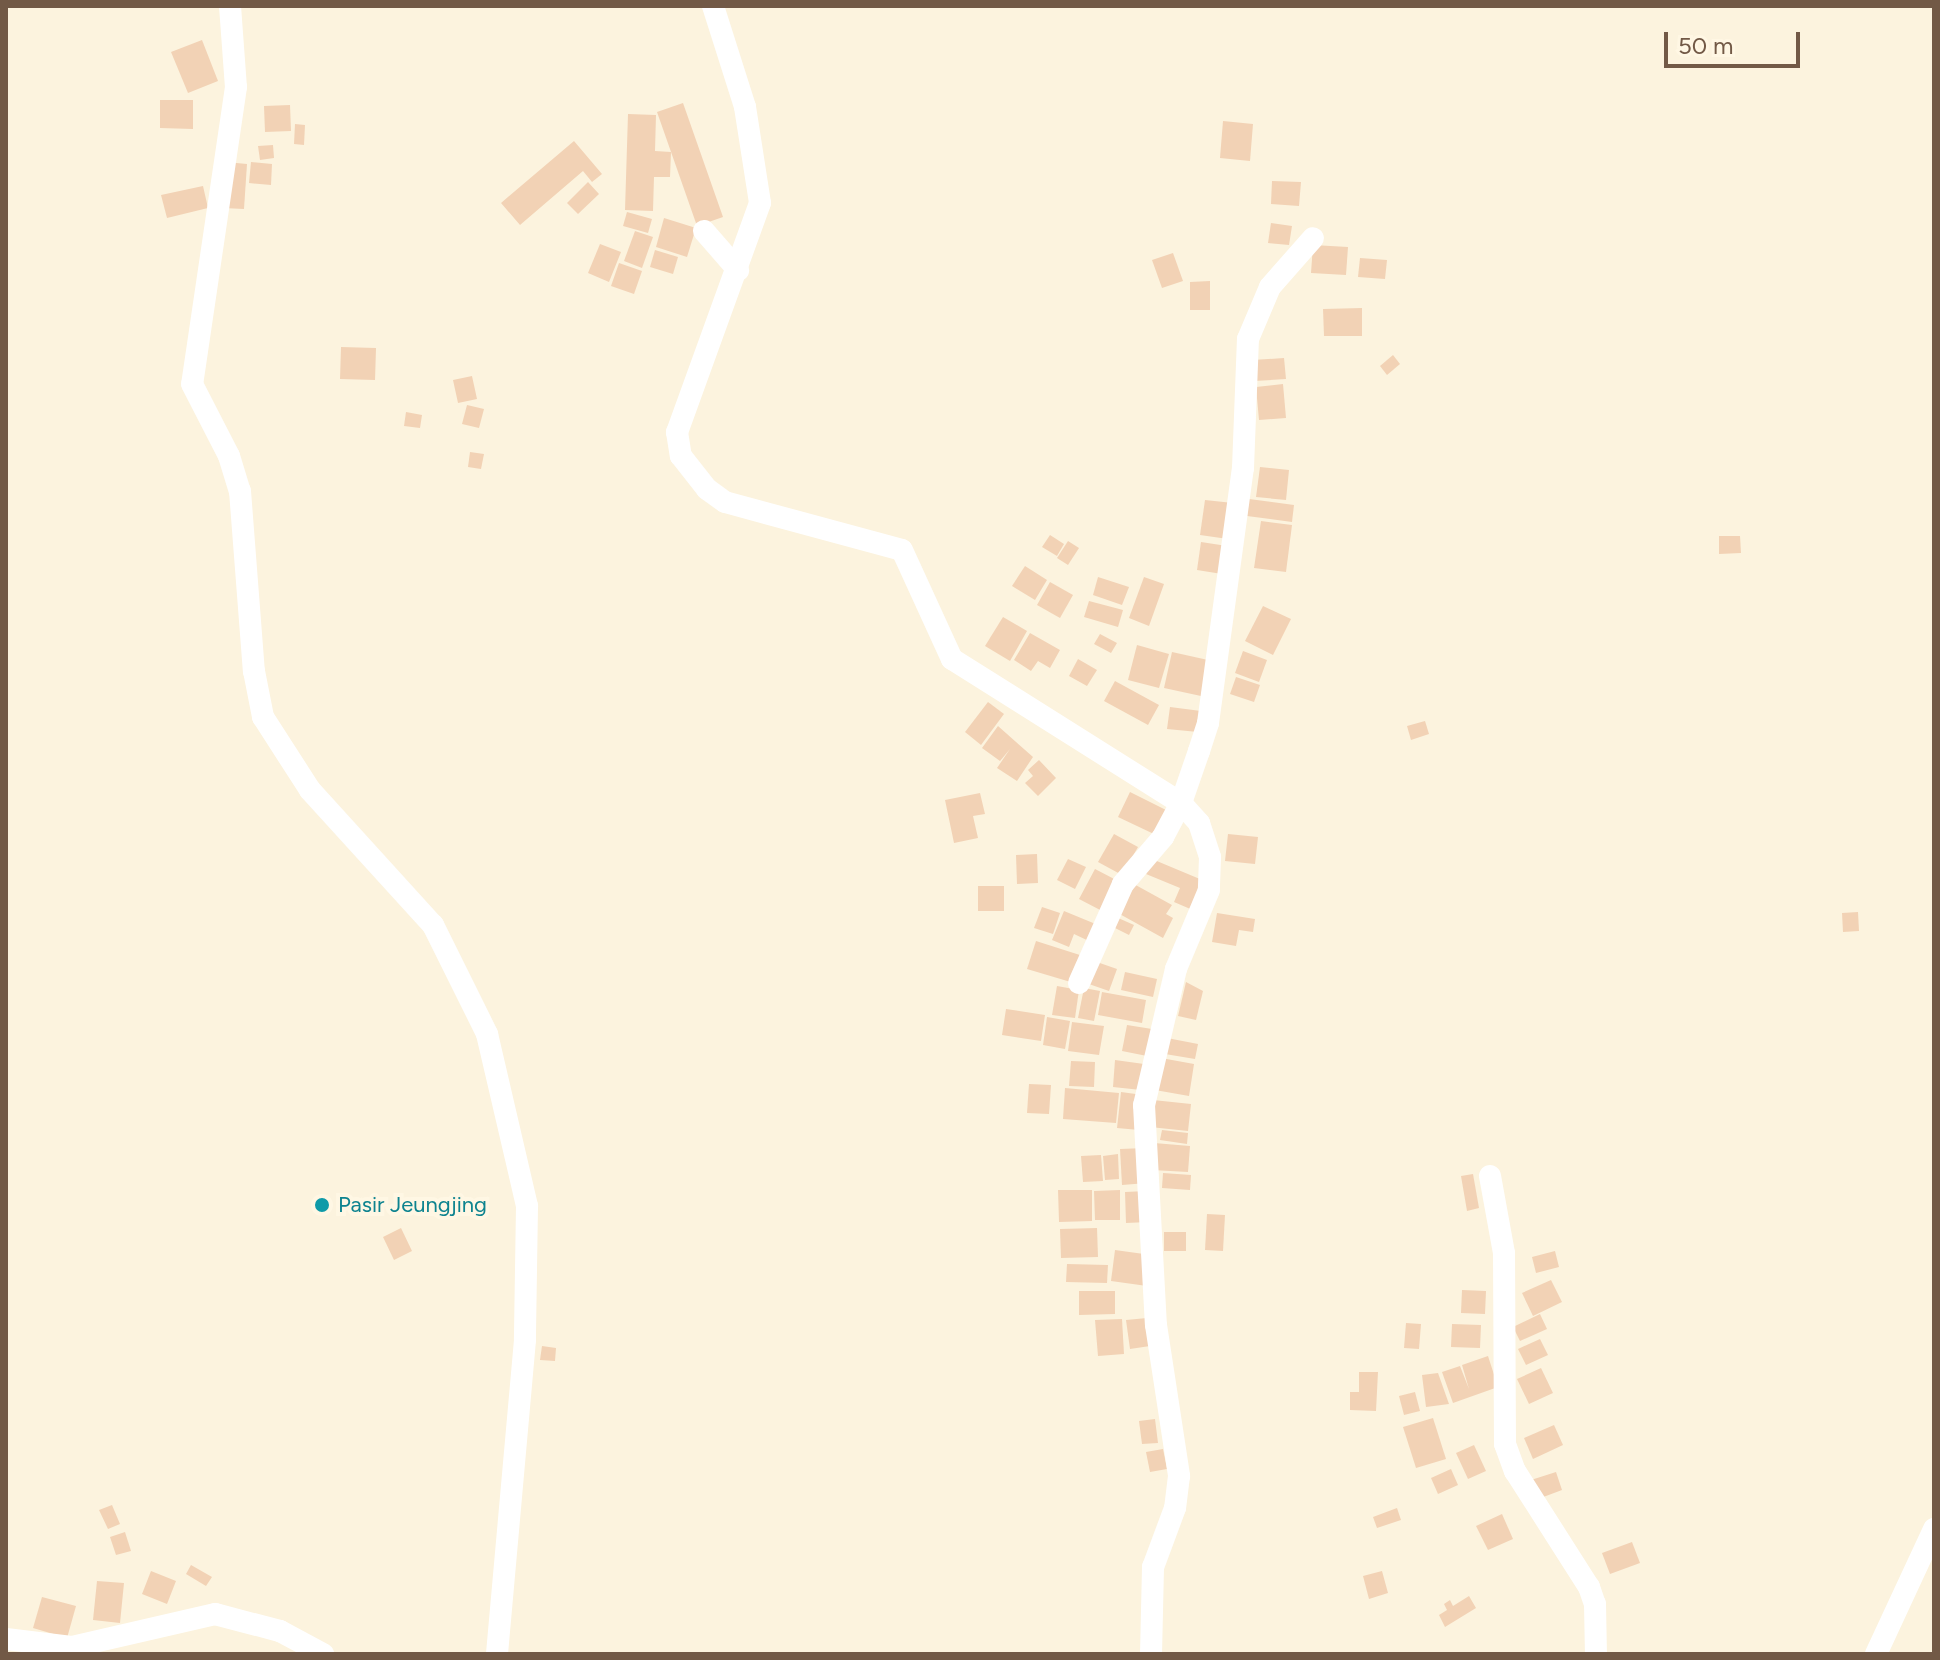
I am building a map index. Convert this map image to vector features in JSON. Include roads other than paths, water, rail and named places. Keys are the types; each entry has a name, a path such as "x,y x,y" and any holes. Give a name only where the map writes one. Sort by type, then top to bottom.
{"street":[{"path":"230,6 236,87 192,384 229,456 240,491 254,671 263,717 310,790 433,925 487,1034 527,1206 525,1340 497,1654"},
{"path":"713,6 759,175 760,203 677,432 681,456 707,489 725,502 902,550 952,659 1181,803 1199,823 1213,870 1205,907 1176,969 1144,1105 1156,1325 1179,1476 1175,1508 1153,1567 1151,1654"},
{"path":"704,231 738,270"},
{"path":"1079,983 1123,884 1163,837 1181,803 1208,723 1243,468 1248,339 1270,287 1313,238"},
{"path":"1490,1176 1504,1253 1505,1444 1515,1471 1589,1587 1595,1604 1596,1654"},
{"path":"1876,1654 1934,1529"},
{"path":"6,1639 72,1647 215,1614 280,1631 323,1654"}],"place":[{"name":"Pasir Jeungjing","path":"322,1205"}]}
